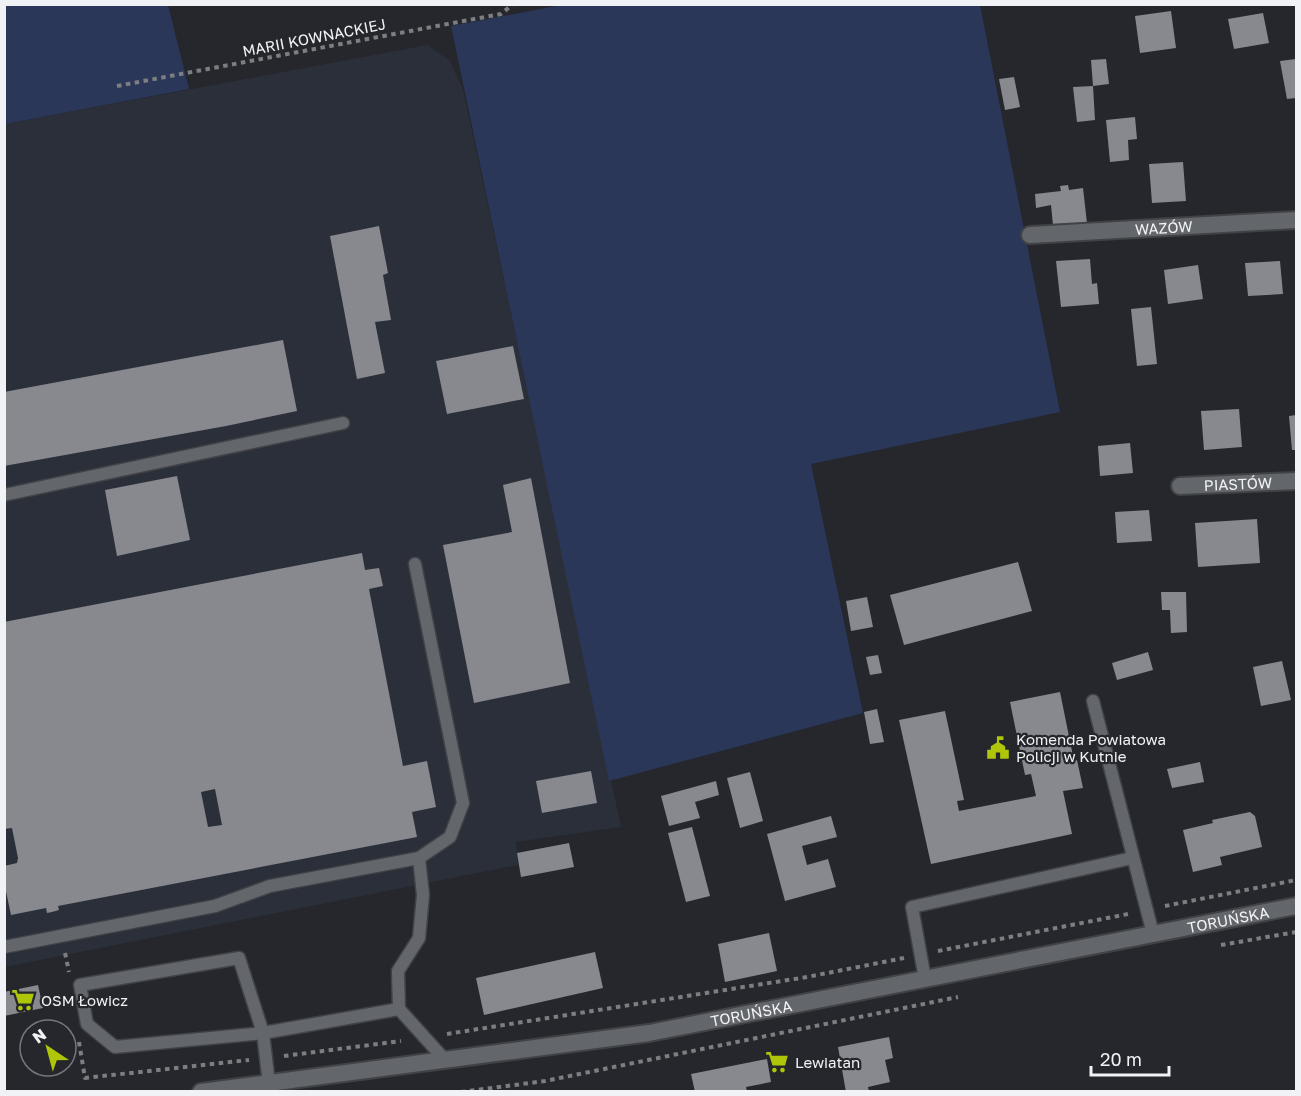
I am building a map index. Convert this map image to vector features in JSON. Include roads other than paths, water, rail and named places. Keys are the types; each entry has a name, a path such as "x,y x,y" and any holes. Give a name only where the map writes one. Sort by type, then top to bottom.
{"street":[{"name":"WAZÓW","path":"1030,235 1296,220"},
{"name":"PIASTÓW","path":"1180,486 1296,481"},
{"name":"TORUŃSKA","path":"201,1092 648,1033 1296,906"}],"lane":[{"path":"4,495 343,423"},
{"path":"4,947 214,906 270,886 419,858 450,837 464,803 416,564"},
{"path":"1093,701 1153,934"},
{"path":"419,858 423,895 419,938 398,970 399,1009 446,1061"},
{"path":"925,979 912,907 1132,858"},
{"path":"270,1084 263,1033 239,958 80,985 87,1024 115,1047 263,1033 399,1009"}],"place":[{"name":"Komenda Powiatowa Policji w Kutnie","path":"998,748"},
{"name":"OSM Łowicz","path":"23,1000"},
{"name":"Lewiatan","path":"777,1062"}]}
